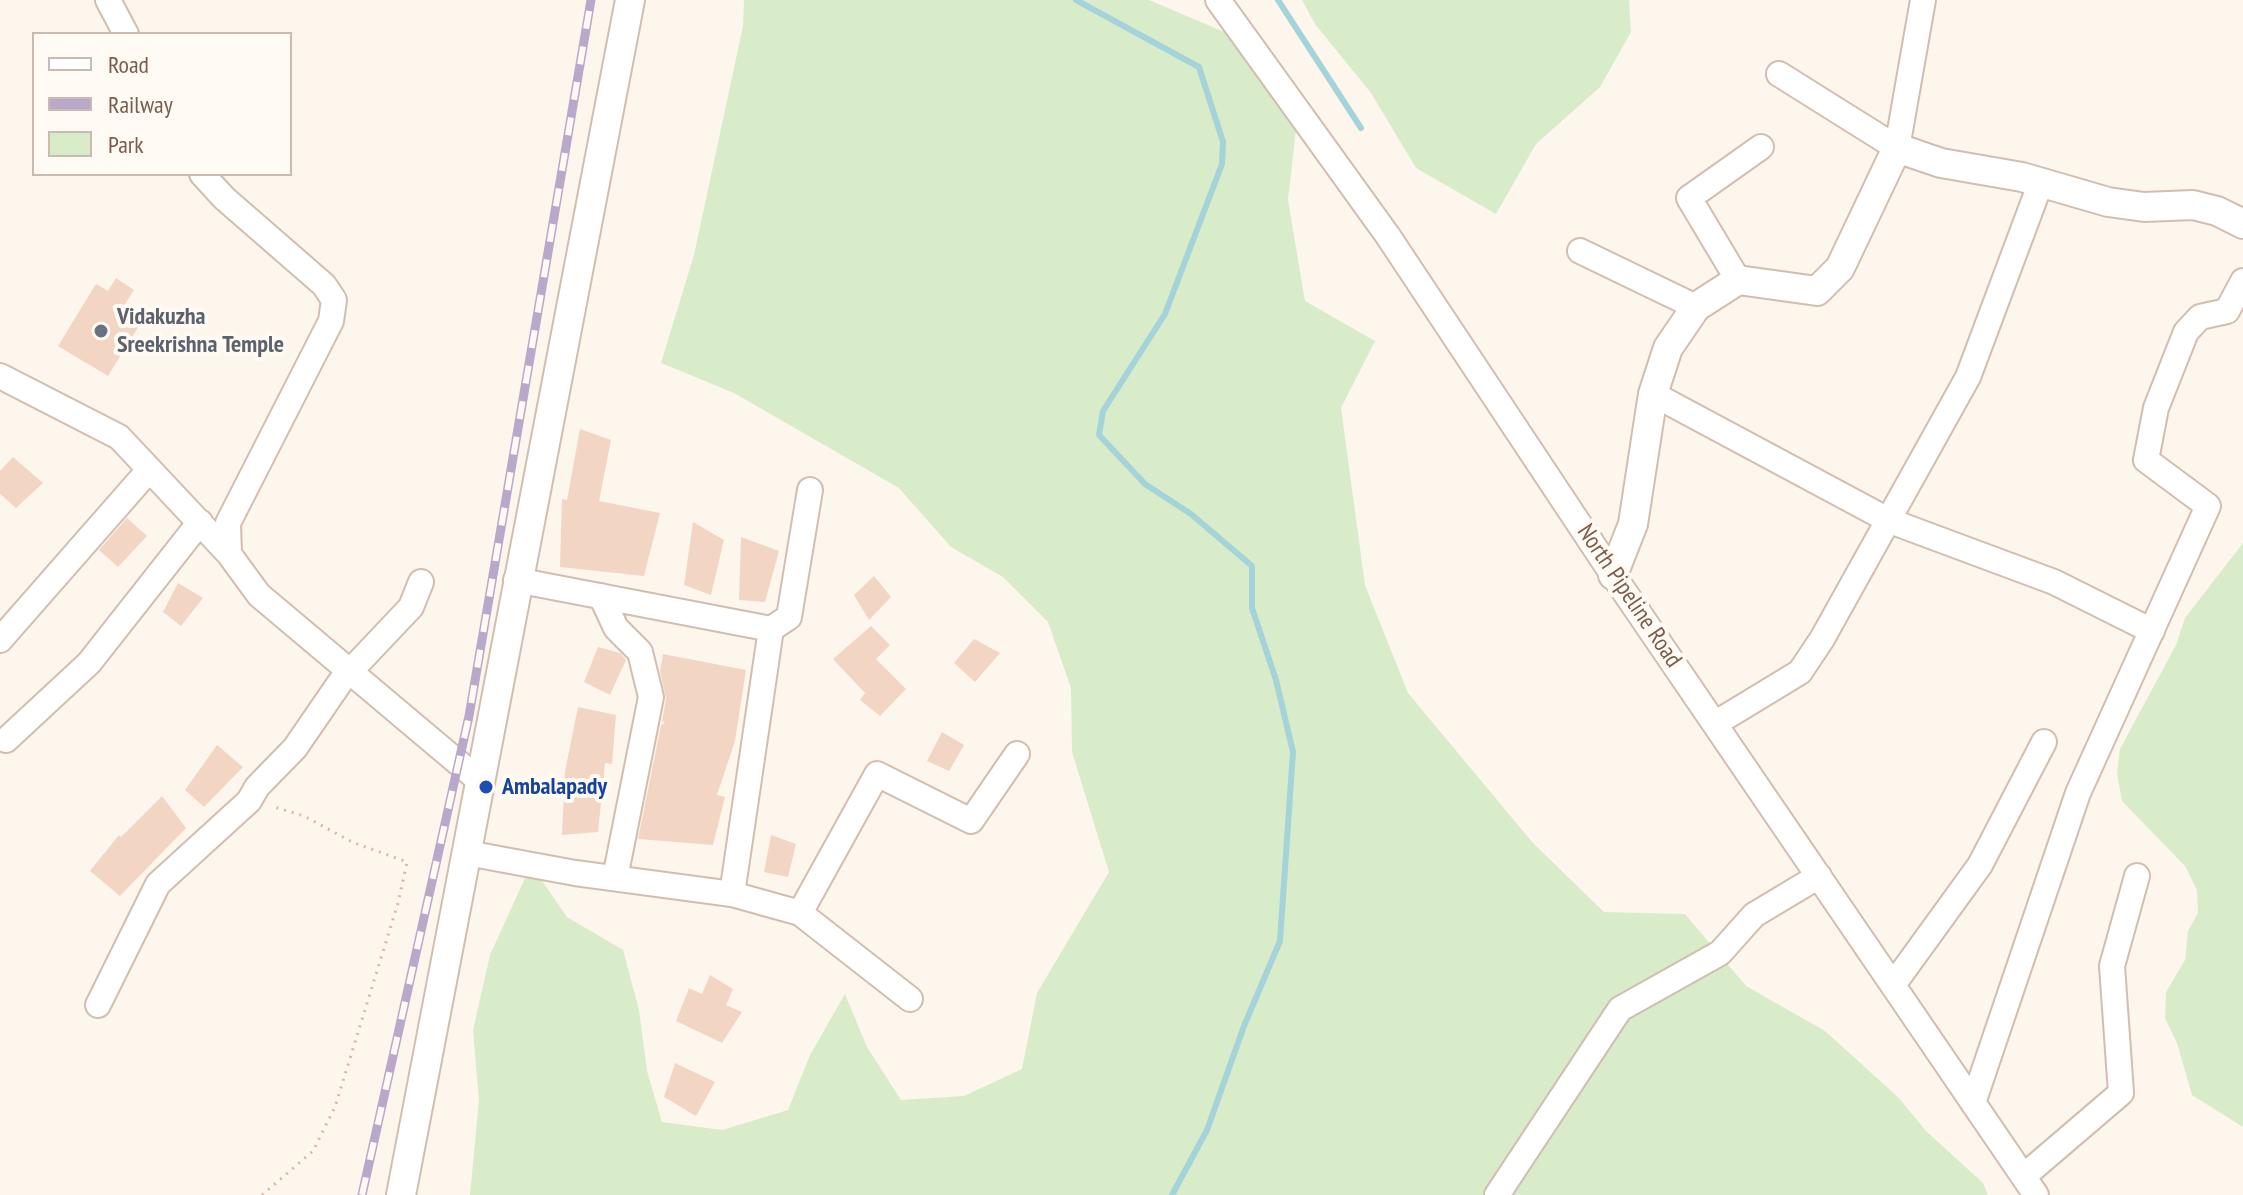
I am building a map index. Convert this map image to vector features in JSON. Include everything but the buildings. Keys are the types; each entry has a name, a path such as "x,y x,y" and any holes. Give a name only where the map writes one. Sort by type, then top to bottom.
{"street":[{"path":"108,0 125,32"},
{"path":"401,1195 516,580 630,0"},
{"name":"North Pipeline Road","path":"1218,0 1388,236 1613,575 2030,1186"},
{"path":"1613,575 1633,524 1653,394 1668,348 1696,307 1738,280 1817,291 1840,268 1897,148 1923,0"},
{"path":"1779,74 1897,148 1941,163 2041,182 2108,202 2144,207 2193,205 2217,211 2243,224"},
{"path":"1738,280 1689,198 1761,147"},
{"path":"204,176 224,198 324,285 334,300 331,321 228,523 229,554"},
{"path":"1716,723 1800,672 1890,521 1968,377 2041,182"},
{"path":"1580,251 1696,307"},
{"path":"1973,1103 2078,793 2208,506 2146,460 2156,408 2186,332 2200,317 2227,311 2243,281"},
{"path":"0,376 119,437 229,554 259,595 352,670 480,781"},
{"path":"1653,394 1890,521 2054,582 2152,631"},
{"path":"0,640 149,470"},
{"path":"516,580 771,629 789,617 810,490"},
{"path":"6,740 89,663 200,522"},
{"path":"98,1005 105,984 158,884 249,801 257,787 295,748 352,670 411,607 421,582"},
{"path":"601,596 616,628 640,652 651,697 615,878"},
{"path":"732,894 771,629"},
{"path":"1893,985 1980,865 2044,742"},
{"path":"800,913 877,774 971,821 1017,754"},
{"path":"467,853 732,894 800,913 910,999"},
{"path":"1497,1195 1620,1009 1720,953 1754,915 1819,876"},
{"path":"2030,1186 2121,1093 2112,966 2137,876"}],"path":[{"path":"249,801 304,816 352,842 407,862 398,903 335,1107 313,1151 262,1195"}],"green space":[{"path":"744,0 1149,0 1248,42 1298,111 1288,200 1305,301 1375,341 1341,408 1365,585 1408,693 1533,843 1604,912 1685,914 1746,986 1825,1031 1899,1098 1926,1131 1983,1183 1988,1195 470,1195 479,1100 473,1030 490,955 531,865 567,917 623,950 639,1010 647,1071 662,1122 722,1130 788,1110 810,1055 845,994 867,1047 901,1100 964,1096 1022,1069 1037,993 1109,872 1072,752 1071,688 1048,622 1003,577 951,547 899,488 734,393 661,363 694,255 743,26"},
{"path":"1302,0 1629,0 1631,32 1600,87 1536,144 1496,214 1416,168 1371,93 1315,24"},
{"path":"2243,543 2243,1127 2192,1095 2177,1043 2165,1018 2166,992 2185,960 2188,931 2198,913 2197,890 2185,866 2122,801 2117,773 2120,749 2176,645 2185,618"}],"waterway":[{"path":"1076,0 1199,67 1223,142 1222,164 1165,314 1103,411 1099,435 1145,484 1191,514 1252,566 1252,608 1276,680 1293,752 1280,941 1244,1026 1207,1130 1172,1195"},
{"path":"1278,0 1361,128"}],"railway":[{"path":"362,1195 469,716 591,0"}],"place":[{"name":"Vidakuzha Sreekrishna Temple","path":"101,331"},
{"name":"Ambalapady","path":"486,787"}]}
